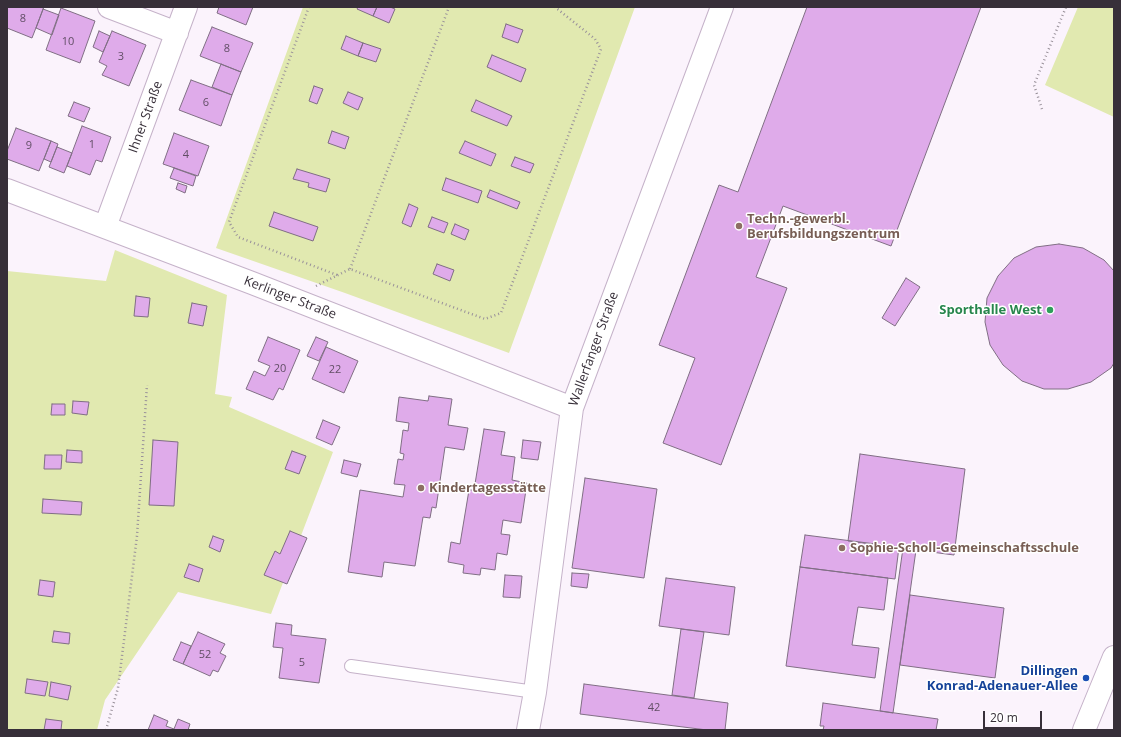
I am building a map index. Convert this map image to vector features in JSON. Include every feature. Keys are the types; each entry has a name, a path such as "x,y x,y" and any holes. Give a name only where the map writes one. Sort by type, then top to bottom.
{"street":[{"path":"109,7 176,33"},
{"name":"Ihner Straße","path":"105,227 186,7"},
{"name":"Wallerfanger Straße","path":"528,730 535,692 572,408 722,7"},
{"name":"Kerlinger Straße","path":"7,190 572,408"},
{"path":"1084,730 1114,657"}],"lane":[{"path":"351,666 535,692"}],"path":[{"path":"309,7 229,222 238,237 337,276"},
{"path":"290,298 350,269 449,7"},
{"path":"350,269 485,319 501,313 601,49 595,39 556,7"},
{"path":"1042,109 1034,85 1066,7"},
{"path":"106,730 118,688 137,536 147,385"}],"green space":[{"path":"303,7 635,7 509,353 216,248"},
{"path":"1078,7 1114,7 1114,117 1045,85"},
{"path":"115,250 227,295 215,394 232,397 229,407 333,452 271,614 178,592 105,700 97,730 7,730 7,271 106,281"}],"building":[{"path":"8,7 44,7 32,38 7,28"},
{"path":"219,7 253,7 246,25 217,13"},
{"path":"358,7 377,7 373,16 357,9"},
{"path":"377,7 390,7 395,9 389,23 373,16"},
{"name":"Techn.-gewerbl. Berufsbildungszentrum","path":"807,7 981,7 891,246 783,206 756,277 787,288 721,465 663,443 695,358 659,345 719,185 738,192"},
{"path":"61,8 95,21 80,63 46,50"},
{"path":"43,9 59,15 52,35 36,28"},
{"path":"506,24 523,30 518,43 502,37"},
{"path":"212,27 253,43 241,72 200,56"},
{"path":"99,31 110,36 103,52 93,47"},
{"path":"112,31 146,45 129,86 102,75 107,66 99,62"},
{"path":"346,36 363,43 358,56 341,49"},
{"path":"363,43 381,49 376,62 358,56"},
{"path":"492,55 526,69 521,82 487,67"},
{"path":"221,64 241,72 232,95 212,87"},
{"path":"191,80 232,95 221,126 179,110"},
{"path":"314,86 323,89 317,104 309,101"},
{"path":"348,92 363,98 358,110 343,103"},
{"path":"476,100 512,116 507,126 471,111"},
{"path":"74,102 90,108 84,122 68,116"},
{"path":"82,126 111,137 102,162 96,160 90,175 67,166"},
{"path":"16,128 51,141 39,171 7,159 7,151"},
{"path":"332,131 349,137 345,149 328,143"},
{"path":"174,133 209,146 198,176 163,164"},
{"path":"51,141 58,144 51,162 44,159"},
{"path":"465,141 496,154 491,166 459,153"},
{"path":"57,147 72,153 64,173 49,167"},
{"path":"515,157 534,164 530,173 511,166"},
{"path":"174,168 196,176 193,186 170,178"},
{"path":"297,169 330,179 326,192 308,187 309,183 293,179"},
{"path":"446,178 482,191 478,203 442,190"},
{"path":"178,183 187,186 185,193 176,189"},
{"path":"490,190 520,202 517,209 487,197"},
{"path":"409,204 418,208 411,227 402,223"},
{"path":"274,212 318,227 313,241 269,226"},
{"path":"432,217 448,223 444,233 428,227"},
{"path":"455,224 469,230 465,240 451,234"},
{"name":"Sporthalle West","path":"1059,244 1083,248 1104,260 1114,271 1114,363 1111,368 1091,382 1068,389 1044,389 1022,381 1003,365 990,345 985,322 987,298 998,276 1014,258 1036,247"},
{"path":"437,264 454,270 450,281 433,274"},
{"path":"906,278 920,287 895,326 882,318"},
{"path":"136,296 150,298 148,317 134,316"},
{"path":"192,303 207,306 203,326 188,323"},
{"path":"268,337 300,350 283,390 279,388 273,400 246,389 254,371 265,376 270,366 258,361"},
{"path":"316,337 328,342 319,361 307,356"},
{"path":"326,347 358,361 344,393 312,379"},
{"name":"Kindertagesstätte","path":"429,396 452,399 448,425 468,428 464,450 445,447 436,508 432,507 430,518 423,517 415,566 384,562 382,577 348,572 360,490 403,497 405,485 394,484 398,459 403,460 404,454 400,453 403,430 408,431 409,423 396,421 399,397 428,401"},
{"path":"73,401 89,402 87,415 72,413"},
{"path":"52,404 65,404 65,415 51,415"},
{"path":"323,420 340,427 332,445 316,438"},
{"path":"484,429 505,432 501,455 515,457 512,480 527,483 521,523 503,520 501,534 510,535 507,555 497,553 495,570 481,568 480,575 463,573 464,565 448,562 451,542 460,544 469,490 474,490"},
{"path":"153,440 178,442 174,506 149,505"},
{"path":"523,440 541,442 538,460 521,458"},
{"path":"67,450 82,451 82,463 66,462"},
{"path":"292,451 306,456 299,474 285,469"},
{"path":"860,454 965,469 954,555 848,541"},
{"path":"45,455 62,455 61,469 44,469"},
{"path":"344,460 361,464 357,477 341,473"},
{"path":"585,478 657,489 644,578 572,568"},
{"path":"43,499 82,502 81,515 42,513"},
{"path":"290,531 307,538 287,584 264,575 275,551 280,554"},
{"path":"805,535 899,547 895,579 800,567"},
{"path":"213,536 224,540 220,552 209,547"},
{"path":"903,548 916,550 893,713 880,711"},
{"path":"189,564 203,569 199,582 184,577"},
{"path":"800,567 888,578 884,610 858,607 852,645 879,648 875,678 786,666"},
{"path":"572,573 589,574 587,588 571,586"},
{"path":"505,575 522,576 520,598 503,597"},
{"path":"666,578 735,587 729,635 659,626"},
{"path":"40,580 55,582 53,597 38,595"},
{"path":"910,595 1004,608 995,678 900,665"},
{"path":"276,623 292,625 291,635 326,639 319,683 279,678 283,648 273,647"},
{"path":"681,629 704,632 694,698 672,695"},
{"path":"54,631 70,633 69,644 52,642"},
{"path":"198,632 225,644 220,653 226,656 218,672 213,670 210,676 183,664"},
{"path":"181,642 191,646 183,664 173,660"},
{"path":"27,679 48,682 45,696 25,693"},
{"path":"51,682 71,686 68,700 49,696"},
{"path":"584,684 728,703 725,730 707,730 580,714"},
{"path":"823,703 938,719 936,730 823,730 824,726 820,726"},
{"path":"154,715 168,721 166,726 174,729 178,719 190,724 188,730 148,730"},
{"path":"46,719 62,721 61,730 44,730"}],"place":[{"name":"Techn.-gewerbl. Berufsbildungszentrum","path":"739,226"},
{"name":"Sporthalle West","path":"1050,310"},
{"name":"Kindertagesstätte","path":"421,488"},
{"name":"Sophie-Scholl-Gemeinschaftsschule","path":"842,548"},
{"name":"Dillingen Konrad-Adenauer-Allee","path":"1086,678"}]}
